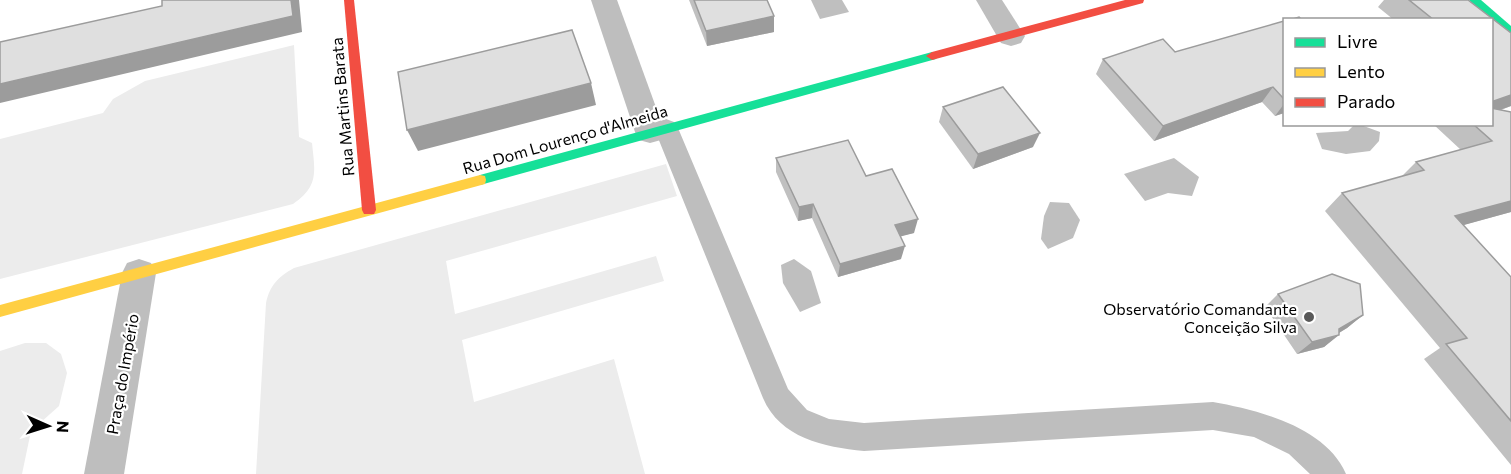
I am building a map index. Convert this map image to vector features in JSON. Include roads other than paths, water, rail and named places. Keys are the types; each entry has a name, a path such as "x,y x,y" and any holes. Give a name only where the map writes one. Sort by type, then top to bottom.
{"street":[{"name":"Rua Martins Barata","path":"349,0 369,210"},
{"path":"604,0 658,130"},
{"path":"988,0 1011,36"},
{"name":"Rua Dom Lourenço d'Almeida","path":"0,311 1140,0"},
{"path":"1474,0 1511,32"},
{"name":"Praça do Império","path":"104,474 139,273"}],"lane":[{"path":"658,130 777,398 797,420 828,433 864,437 1214,416 1257,424 1300,444 1331,474"}],"place":[{"name":"Observatório Comandante Conceição Silva","path":"1309,317"}]}
